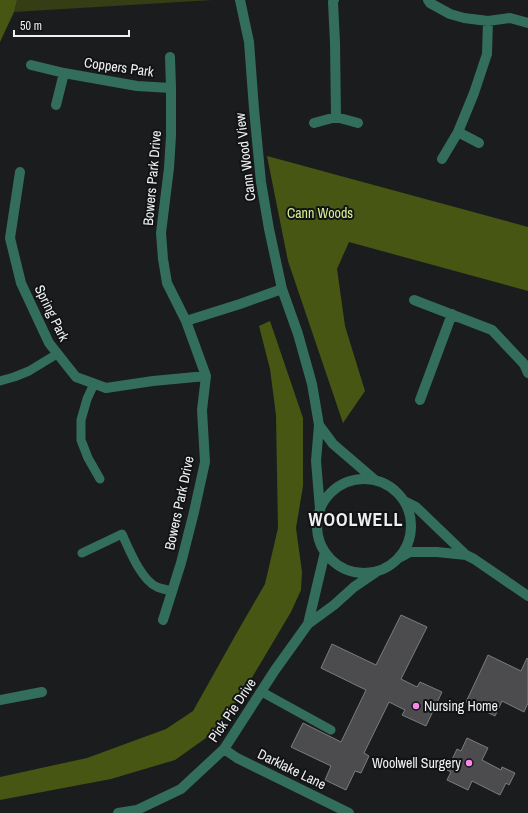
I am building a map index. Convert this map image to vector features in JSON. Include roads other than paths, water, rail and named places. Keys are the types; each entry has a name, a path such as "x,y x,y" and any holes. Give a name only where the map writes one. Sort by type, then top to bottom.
{"street":[{"name":"Cann Wood View","path":"240,0 249,42 254,109 269,229 282,289 298,334 312,384 319,425 316,461 320,509"},
{"path":"334,0 336,117"},
{"path":"428,0 450,14 464,18 488,21 510,18 528,23"},
{"path":"442,159 458,132 474,93 486,54 488,21"},
{"name":"Bowers Park Drive","path":"163,620 181,563 205,462 202,410 206,376 186,321 167,283 163,259 161,233 169,168 171,136 170,57"},
{"name":"Coppers Park","path":"31,65 64,73 137,86 171,88"},
{"name":"Coppers Park","path":"56,105 64,73"},
{"path":"314,123 336,117 358,123"},
{"path":"458,132 479,143"},
{"name":"Spring Park","path":"20,172 10,238 22,283 49,344 76,377 106,388 153,381 206,376"},
{"path":"186,321 282,289"},
{"path":"414,300 492,330 527,366"},
{"path":"420,400 452,314"},
{"name":"Cann Wood View","path":"319,425 333,444 375,480"},
{"path":"401,557 410,539 411,519 404,501 392,487 375,480 361,479 348,482 336,488 326,498 320,509 317,524 318,539 325,552 335,563 347,570 361,573 376,572 390,566 410,552 437,552 466,556 474,559 528,596"},
{"path":"404,501 416,507 466,556"},
{"name":"Pick Pie Drive","path":"308,624 325,552"},
{"name":"Pick Pie Drive","path":"118,813 137,810 181,789 224,749 308,624 334,605 354,587 376,572"},
{"path":"0,700 42,692"},
{"name":"Darklake Lane","path":"224,749 237,758 349,813"}],"lane":[{"path":"0,381 29,371 57,354"},
{"path":"94,384 87,399 81,420 81,440 88,458 100,480"},
{"path":"82,553 122,534 141,573 156,586 172,591"},
{"path":"262,692 331,730"}],"place":[{"name":"Nursing Home","path":"416,706"},
{"name":"Woolwell Surgery","path":"469,763"}],"district":[{"name":"WOOLWELL","path":"356,519"}],"park label":[{"name":"Cann Woods","path":"320,213"}]}
